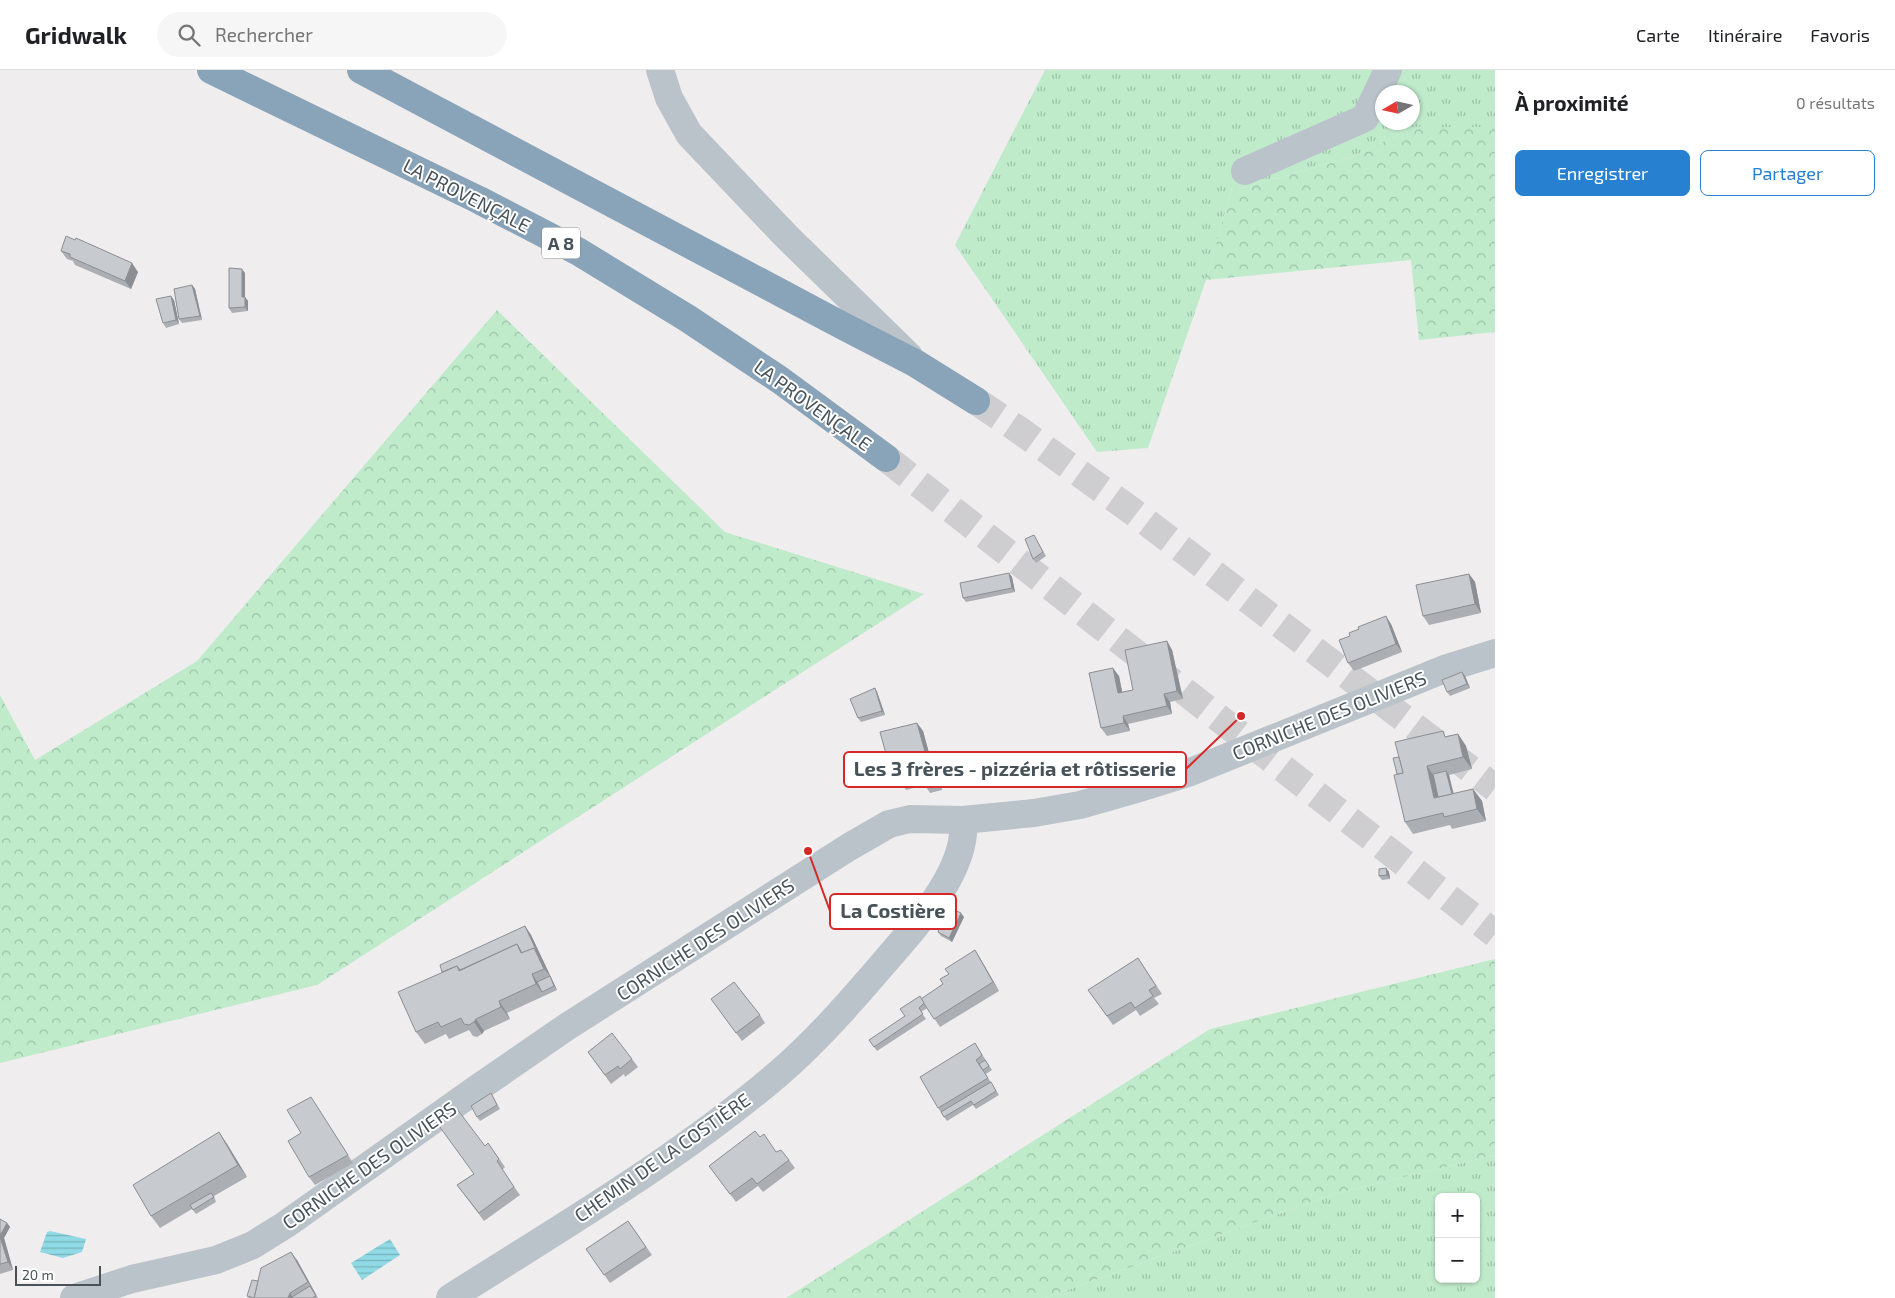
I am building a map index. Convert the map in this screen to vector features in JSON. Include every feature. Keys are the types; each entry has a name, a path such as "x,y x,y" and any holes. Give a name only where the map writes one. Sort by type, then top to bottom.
{"highway":[{"name":"LA PROVENÇALE","path":"211,70 479,200 579,252 687,318 780,380 886,458"},
{"path":"361,70 845,327 915,362 976,401"}],"street":[{"path":"660,70 669,98 689,134 786,236 915,362"},
{"path":"1245,171 1365,118 1388,70"},
{"name":"CORNICHE DES OLIVIERS","path":"74,1298 132,1279 216,1260 253,1245 285,1225 568,1026 889,824 910,819 963,820 1034,813 1080,805 1188,773 1447,668 1495,652"},
{"name":"CHEMIN DE LA COSTIÈRE","path":"450,1298 651,1169 710,1128 777,1074 804,1049 849,1003 927,914 953,869 964,832 963,820"}],"green space":[{"path":"1045,70 1495,70 1495,127 1420,127 1420,85 1375,85 1375,130 1408,130 1352,157 1231,191 1206,280 1148,448 1097,452 955,245"},
{"path":"1420,127 1495,127 1495,332 1419,340 1411,260 1206,280 1231,191 1352,157 1408,130 1420,130"},
{"path":"497,310 725,532 924,594 317,985 0,1063 0,695 35,760 197,661"},
{"path":"1495,959 1495,1155 1334,1194 1045,1298 786,1298 1210,1029"},
{"path":"1495,1155 1495,1298 1045,1298 1334,1194"}],"water":[{"path":"50,1231 86,1239 82,1252 63,1258 40,1252 47,1232"},
{"path":"390,1239 400,1255 362,1280 351,1263"}],"building":[{"path":"66,236 75,240 76,238 132,263 125,281 70,257 70,254 61,251"},
{"path":"229,268 242,269 242,297 245,297 245,307 229,308"},
{"path":"192,285 200,316 179,319 174,289"},
{"path":"171,296 176,320 163,323 156,299"},
{"path":"1034,535 1043,552 1033,559 1025,539"},
{"path":"1009,573 1012,588 963,598 960,583"},
{"path":"1469,574 1475,604 1423,616 1416,585"},
{"path":"1386,616 1396,644 1348,663 1339,640 1350,636 1349,633 1359,629 1358,627"},
{"path":"1167,641 1177,691 1164,694 1167,706 1123,716 1124,723 1101,728 1089,673 1113,668 1118,693 1133,690 1125,650"},
{"path":"1462,672 1467,684 1447,692 1442,680"},
{"path":"875,688 882,711 858,718 850,699"},
{"path":"917,723 931,773 934,773 936,782 924,785 922,776 901,782 895,759 888,761 880,732"},
{"path":"1443,731 1445,737 1458,734 1463,757 1427,766 1434,798 1473,789 1477,809 1444,817 1443,813 1405,822 1394,775 1403,773 1395,742"},
{"path":"1399,757 1403,773 1397,774 1393,758"},
{"path":"1446,771 1452,794 1438,797 1433,774"},
{"path":"1386,868 1387,875 1379,876 1379,869"},
{"path":"946,906 961,913 949,938 938,932"},
{"path":"525,926 537,952 534,948 522,953 517,944 460,970 457,966 442,972 440,965"},
{"path":"517,944 521,953 534,948 544,969 532,974 536,984 499,1001 501,1007 476,1019 469,1025 464,1024 461,1018 441,1027 438,1022 416,1032 398,992 457,966 459,971"},
{"path":"975,950 993,982 934,1019 921,999 943,984 940,979 949,974 945,969"},
{"path":"1138,958 1156,986 1149,990 1153,996 1135,1008 1131,1002 1107,1016 1088,990"},
{"path":"550,976 554,986 542,992 537,982"},
{"path":"734,982 760,1015 736,1033 711,999"},
{"path":"920,996 924,1003 919,1008 923,1014 874,1047 869,1040 905,1016 900,1009"},
{"path":"612,1033 632,1059 620,1069 618,1066 605,1075 588,1052"},
{"path":"975,1043 982,1055 976,1060 988,1078 938,1108 920,1077"},
{"path":"985,1060 989,1066 983,1070 979,1064"},
{"path":"991,1082 996,1091 974,1105 971,1101 944,1117 941,1112"},
{"path":"491,1093 497,1105 477,1117 471,1106"},
{"path":"311,1097 348,1155 309,1177 288,1141 301,1133 287,1110"},
{"path":"457,1109 485,1146 488,1143 514,1187 479,1213 457,1185 474,1174 437,1123"},
{"path":"755,1131 760,1137 764,1134 776,1152 781,1150 789,1160 757,1184 752,1178 730,1194 709,1166"},
{"path":"219,1132 238,1165 151,1216 133,1185"},
{"path":"211,1193 214,1197 193,1210 190,1205"},
{"path":"0,1219 7,1223 1,1234 0,1233"},
{"path":"628,1221 646,1247 604,1275 586,1249"},
{"path":"0,1237 8,1262 0,1264"},
{"path":"291,1252 308,1282 290,1293 288,1298 254,1298 261,1268"},
{"path":"252,1280 258,1281 254,1298 247,1296"},
{"path":"310,1286 316,1296 312,1298 292,1298 292,1297"}],"tunnel":[{"path":"976,401 1132,511 1495,788"},
{"path":"886,458 1495,934"}],"place":[{"name":"Les 3 frères - pizzéria et rôtisserie","path":"1241,716"},
{"name":"La Costière","path":"808,851"}]}
